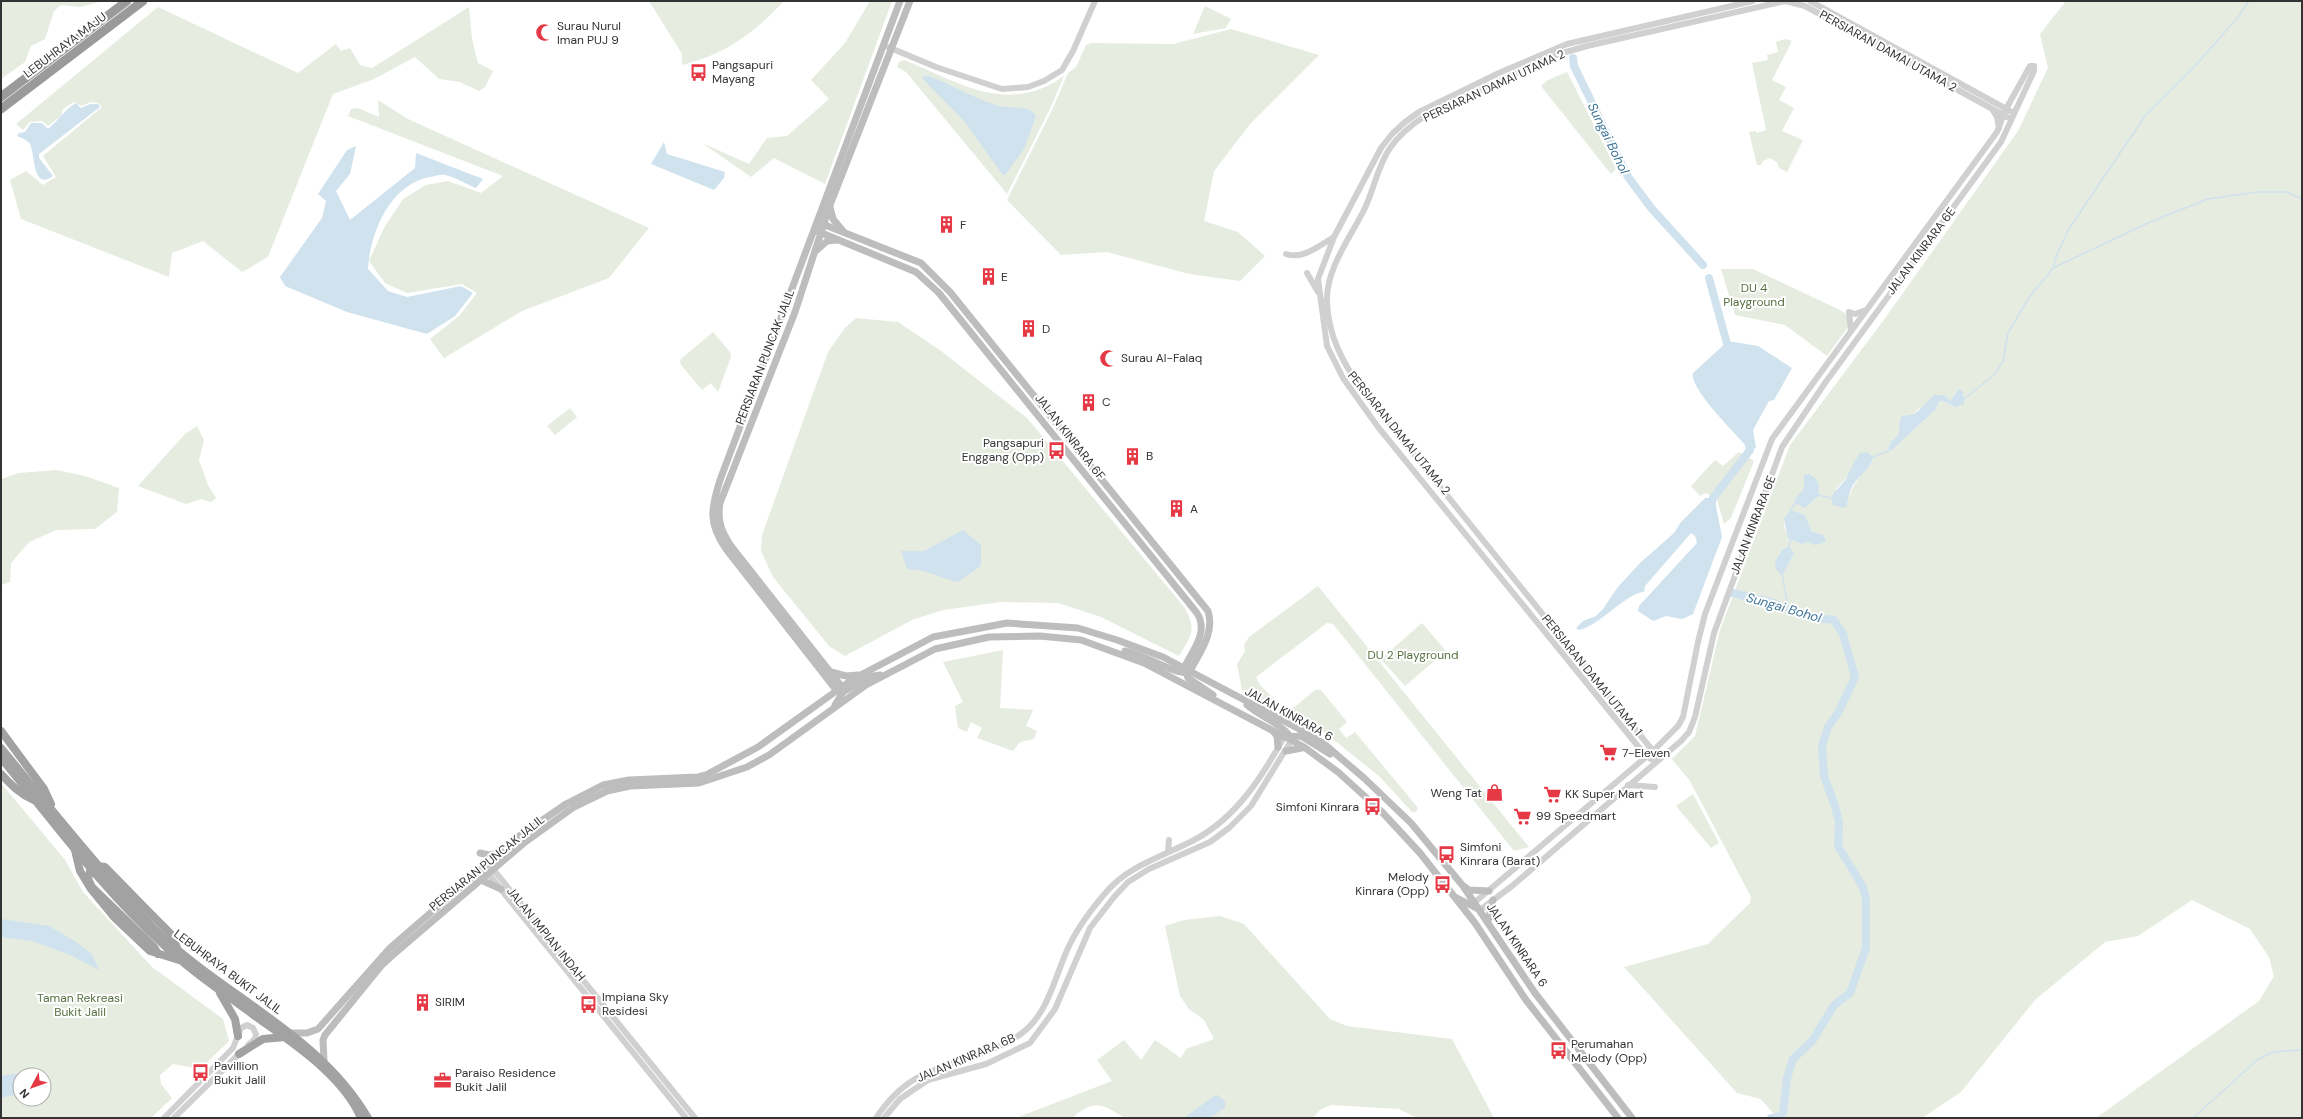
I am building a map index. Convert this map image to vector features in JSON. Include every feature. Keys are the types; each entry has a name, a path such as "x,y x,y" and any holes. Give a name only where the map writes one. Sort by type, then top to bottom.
{"highway":[{"name":"LEBUHRAYA MAJU","path":"1,97 127,1"},
{"name":"LEBUHRAYA MAJU","path":"1,109 143,1"},
{"path":"1,731 44,789 56,815"},
{"name":"LEBUHRAYA BUKIT JALIL","path":"1,748 129,903 177,950 287,1035 323,1069 346,1095 361,1118"},
{"name":"LEBUHRAYA BUKIT JALIL","path":"1,758 124,906 182,961 218,990 324,1061 344,1083 368,1118"},
{"path":"1,774 23,796 37,801"},
{"path":"74,847 80,871 91,889 141,944 150,951 182,961"},
{"path":"158,954 154,947 92,887 88,879 90,871 97,866 105,867 172,935 177,950"},
{"path":"218,990 235,1019 238,1036"},
{"path":"239,1054 263,1039 287,1035"}],"main road":[{"name":"PERSIARAN PUNCAK JALIL","path":"841,690 830,681 717,537 713,525 713,502 770,351 813,230 820,223 830,205 888,47 900,1"},
{"name":"PERSIARAN PUNCAK JALIL","path":"841,690 831,672 723,534 719,522 720,502 782,346 816,251 821,233 820,223 888,47 910,1"},
{"path":"830,205 832,219 845,233"},
{"name":"JALAN KINRARA 6F","path":"820,223 921,263 945,287 978,327 1208,611 1211,619 1209,635 1194,656 1186,671"},
{"name":"JALAN KINRARA 6F","path":"813,230 841,240 916,272 932,285 1201,619 1202,629 1194,656"},
{"path":"816,251 826,241 841,240"},
{"path":"971,333 978,327"},
{"path":"770,351 777,350 782,346"},
{"path":"1098,490 1105,485"},
{"name":"JALAN KINRARA 6","path":"841,690 859,675 933,637 1007,623 1085,629 1171,661 1186,671 1200,676 1323,743 1411,823 1463,886 1535,992 1632,1118"},
{"name":"JALAN KINRARA 6","path":"832,709 882,676 934,649 989,637 1040,636 1082,640 1117,652 1144,663 1227,706 1304,748 1338,772 1382,812 1420,853 1475,923 1526,1000 1618,1118"},
{"path":"1117,652 1123,651 1136,654 1178,673 1186,671 1188,678 1227,706"},
{"path":"1171,661 1180,661 1194,656 1197,672 1200,676"},
{"path":"831,672 846,676 859,675"},
{"path":"841,690 868,677 882,676"},
{"path":"829,697 832,688 830,681"},
{"name":"PERSIARAN PUNCAK JALIL","path":"287,1035 307,1033 318,1029 389,949 518,837 566,804 603,785 629,780 698,777 719,769 758,747 841,690"},
{"name":"PERSIARAN PUNCAK JALIL","path":"324,1061 322,1040 325,1035 381,966 524,844 574,807 607,791 630,786 699,783 736,772 769,755 832,709 841,690"},
{"path":"1234,695 1263,718 1283,728 1288,738 1301,736 1351,767"},
{"path":"1273,731 1277,736 1278,747"},
{"path":"1286,751 1304,748"},
{"path":"480,853 489,855 500,852"},
{"path":"481,880 501,889"},
{"path":"1463,886 1469,890 1488,892"},
{"path":"1453,896 1476,907 1475,923"},
{"path":"1488,921 1493,900"}],"street":[{"path":"888,47 1002,89 1028,87 1044,81 1062,70 1073,51 1095,1"},
{"name":"PERSIARAN DAMAI UTAMA 2","path":"1450,514 1378,427 1337,368 1327,346 1318,279 1334,237 1386,141 1405,122 1419,112 1541,53 1568,44 1754,1"},
{"name":"PERSIARAN DAMAI UTAMA 2","path":"1457,506 1362,390 1345,366 1338,352 1328,316 1328,286 1333,272 1365,209 1382,164 1390,149 1410,125 1468,95 1559,54 1592,45 1785,1 1805,6 1991,104 2015,113"},
{"name":"PERSIARAN DAMAI UTAMA 2","path":"1810,1 1991,104 2012,120"},
{"name":"JALAN KINRARA 6E","path":"2030,66 2034,66 2034,71 2001,142 1825,383 1782,447 1714,633 1695,717 1689,732 1681,741 1493,900 1476,907 1488,892 1653,751 1678,726 1683,717 1705,614 1772,438 1851,333 1999,128 2006,109 2030,66"},
{"path":"1999,128 1996,114 1991,104 2004,101 2014,95"},
{"path":"1286,254 1297,256 1303,254 1334,237"},
{"path":"1307,274 1319,293"},
{"path":"1851,333 1849,312 1855,314 1867,310"},
{"name":"PERSIARAN DAMAI UTAMA 1","path":"1457,506 1653,751 1656,762"},
{"name":"PERSIARAN DAMAI UTAMA 1","path":"1450,514 1637,746 1646,756 1656,762"},
{"name":"JALAN KINRARA 6B","path":"876,1118 895,1094 924,1074 992,1049 1023,1033 1045,1004 1069,946 1083,919 1110,888 1134,869 1207,832 1234,810 1244,799 1278,747 1288,738"},
{"name":"JALAN KINRARA 6B","path":"884,1118 900,1099 928,1080 986,1064 1030,1043 1055,1009 1090,928 1114,898 1128,882 1148,869 1210,842 1229,828 1252,806 1286,751 1288,738"},
{"path":"1645,742 1662,742"},
{"path":"1636,765 1637,746"},
{"path":"1628,785 1655,787"},
{"path":"1168,852 1169,840"},
{"path":"1175,849 1179,853 1185,854"},
{"name":"JALAN IMPIAN INDAH","path":"486,865 695,1118"},
{"name":"JALAN IMPIAN INDAH","path":"491,872 501,889 686,1118"},
{"path":"164,1118 232,1048 241,1028 247,1025 253,1028 256,1034 255,1039 174,1118"}],"green space":[{"path":"1,1 103,1 80,7 61,5 54,11 45,39 31,46 25,62 1,79"},
{"path":"649,1 784,1 750,33 738,41 712,55 682,65 682,54"},
{"path":"870,1 892,1 825,184 774,158 751,177 702,143 749,164 767,138 787,136 829,99 811,80 845,43"},
{"path":"2066,1 2302,1 2302,1118 2096,1118 2259,1001 2274,976 2269,957 2250,929 2192,900 2138,936 2105,942 2035,1000 1961,1092 1922,1118 1777,1118 1761,1099 1737,1093 1624,967 1708,944 1750,903 1751,897 1690,781 1672,759 1695,736 1720,630 1790,445 1883,321 2018,131 2048,68 2040,34","holes":["1956,391 1955,407 1943,401 1939,402 1936,409 1891,451 1888,451 1891,441 1898,436 1902,416 1915,414 1918,409 1945,395 1950,401 1953,399","1872,463 1863,473 1850,493 1847,506 1836,489 1848,476","1790,510 1807,520 1807,525 1811,531 1818,533 1802,544 1788,534 1784,525 1786,516"]},
{"path":"1205,6 1231,19 1226,28 1193,34"},
{"path":"158,7 298,73 336,44 341,51 350,48 360,65 372,68 469,7 472,39 478,63 493,71 485,87 479,91 460,82 439,79 415,57 374,79 333,94 268,257 242,272 203,241 172,253 169,277 21,219 10,180 26,171 43,185 56,177 43,156 102,107 95,103 82,106 74,102 63,109 61,116 48,126 42,121 30,122 23,130 16,124"},
{"path":"1231,29 1319,55 1250,124 1214,171 1204,221 1238,232 1265,256 1240,281 1189,274 1107,252 1061,255 1007,200 1053,108 1068,73 1076,67 1086,45 1091,43 1173,44"},
{"path":"1785,39 1792,41 1772,80 1786,87 1779,100 1794,108 1782,131 1803,140 1787,172 1779,168 1777,162 1770,158 1763,161 1761,165 1757,165 1749,132 1756,131 1757,133 1766,130 1752,63 1768,60 1767,55 1778,52 1776,42"},
{"path":"904,60 965,86 984,92 1003,95 1023,94 1043,88 1064,76 1050,109 1007,194 906,72 897,67 899,62"},
{"path":"1567,72 1616,169 1611,174 1541,86 1548,80"},
{"path":"378,100 408,119 649,228 609,278 522,311 444,358 430,339 459,316 477,293 462,284 407,293 385,283 369,261 384,228 403,199 426,185 448,181 481,193 503,176 348,116 351,109 358,108 379,117"},
{"name":"DU 4 Playground","path":"1721,269 1753,269 1844,312 1849,319 1848,327 1827,356 1785,325 1735,315"},
{"path":"856,318 898,322 941,351 1027,418 1185,608 1192,628 1187,643 1179,656 1101,617 1058,603 1001,602 943,610 912,620 845,656 829,646 773,577 761,551 762,535 828,352 844,329"},
{"path":"713,332 730,352 731,357 718,392 711,383 702,390 681,365 680,360"},
{"path":"570,408 577,417 555,435 547,426"},
{"path":"197,426 204,440 199,460 208,485 216,498 211,502 201,499 186,504 138,486 185,434"},
{"path":"1739,452 1754,461 1731,518 1724,524 1717,500 1706,493 1700,496 1691,486 1715,460 1723,466"},
{"path":"56,470 85,476 119,488 117,512 95,529 56,530 29,542 11,563 10,582 1,585 1,479 19,473"},
{"path":"1318,586 1529,847 1514,851 1333,624 1327,623 1256,677 1260,685 1277,702 1273,706 1242,690 1237,664 1245,651 1244,645 1249,637"},
{"name":"DU 2 Playground","path":"1422,623 1446,651 1405,686 1381,659"},
{"path":"1003,650 1000,708 1033,710 1026,726 1037,731 1034,739 1020,742 1013,751 977,738 982,728 971,722 967,732 958,728 955,706 963,702 943,662"},
{"path":"1315,690 1321,690 1347,722 1339,729 1346,738 1355,732 1418,808 1416,812 1412,812 1380,777 1328,735 1290,711"},
{"name":"Taman Rekreasi Bukit Jalil","path":"1,783 65,860 83,892 152,967 223,1019 229,1041 200,1069 173,1064 160,1075 161,1084 172,1098 151,1118 1,1118"},
{"path":"1693,794 1719,843 1711,848 1676,806"},
{"path":"1220,916 1244,924 1330,1019 1347,1026 1452,1039 1494,1118 1417,1118 1399,1109 1331,1105 1320,1110 1313,1118 1125,1118 1110,1109 1098,1105 1087,1108 1072,1118 1016,1118 1112,1081 1097,1060 1124,1040 1141,1060 1155,1040 1181,1058 1186,1049 1214,1039 1204,1020 1189,1009 1180,996 1165,926 1184,920"}],"water":[{"path":"922,76 930,76 999,106 1025,108 1033,112 1036,116 1024,149 1006,174 1003,175 964,121 923,79"},
{"path":"76,103 81,108 90,104 98,104 100,107 39,154 39,158 53,176 46,180 41,179 36,169 30,144 17,136 19,133 25,132 31,123 42,123 48,129"},
{"path":"664,142 667,154 725,172 724,178 714,190 651,164"},
{"path":"356,146 350,174 336,191 350,220 415,168 416,153 483,179 476,188 445,175 416,181 404,189 393,200 378,226 373,240 368,269 388,291 407,297 461,286 473,293 455,316 427,334 347,312 285,286 280,277 322,218 326,201 318,194 347,150"},
{"path":"1728,341 1758,346 1792,368 1774,400 1769,401 1753,430 1756,448 1750,450 1706,401 1694,380 1693,373"},
{"path":"1959,389 1963,392 1964,404 1955,407 1943,401 1939,402 1936,409 1891,451 1888,451 1891,441 1895,439 1899,433 1900,419 1902,416 1915,414 1934,395 1945,395 1950,401"},
{"path":"1867,452 1873,457 1872,461 1853,485 1847,506 1843,508 1833,505 1831,498 1847,478 1854,462 1860,453"},
{"path":"1809,474 1818,482 1819,495 1805,508 1797,504 1794,505 1795,499 1804,488 1804,475"},
{"path":"1705,498 1713,498 1715,501 1722,537 1693,614 1682,619 1666,616 1653,621 1638,611 1639,606 1697,543 1695,536 1691,533 1645,586 1644,592 1630,597 1587,627 1579,630 1576,628 1583,621 1596,616 1603,609 1617,588 1640,563 1674,533 1681,522"},
{"path":"1790,510 1805,515 1811,531 1823,535 1826,540 1823,543 1814,545 1808,542 1802,544 1788,538 1784,519"},
{"path":"963,530 981,545 981,566 958,582 920,570 907,569 901,551 924,551"},
{"path":"1789,547 1794,553 1782,576 1775,568 1776,560 1783,549"},
{"path":"1,919 49,926 75,941 92,954 99,970 70,955 32,941 1,937"},
{"path":"12,1074 12,1096 1,1098 1,1076"},
{"path":"1218,1095 1225,1101 1225,1108 1209,1118 1184,1118 1214,1096"}],"waterway":[{"path":"2053,268 2057,254 2069,229 2145,116 2195,66 2239,16 2249,1"},
{"name":"Sungai Bohol","path":"1573,58 1574,66 1628,177 1652,209 1703,265"},
{"path":"1964,399 1995,374 2003,361 2008,333 2028,299 2053,268 2150,222 2208,199 2258,192 2287,192 2302,199"},
{"name":"Sungai Bohol","path":"1709,278 1729,351"},
{"name":"Sungai Bohol","path":"1710,508 1713,498 1750,450 1748,441"},
{"path":"1871,458 1890,450"},
{"path":"1818,495 1831,498"},
{"path":"1790,511 1794,505"},
{"path":"1788,549 1791,539"},
{"path":"1782,574 1788,607"},
{"name":"Sungai Bohol","path":"1732,593 1771,602 1810,617 1834,620 1843,634 1855,677 1839,711 1828,727 1822,745 1824,776 1835,806 1839,823 1838,846 1863,887 1866,899 1866,948 1850,993 1834,1005 1813,1040 1793,1059 1787,1078 1783,1113 1779,1117 1771,1118"},
{"path":"2193,1118 2257,1060 2273,1052 2302,1050"}],"place":[{"name":"Surau Nurul Iman PUJ 9","path":"544,33"},
{"name":"Pangsapuri Mayang","path":"699,72"},
{"name":"F","path":"947,225"},
{"name":"E","path":"988,277"},
{"name":"D","path":"1029,329"},
{"name":"Surau Al-Falaq","path":"1108,358"},
{"name":"C","path":"1089,402"},
{"name":"Pangsapuri Enggang (Opp)","path":"1057,450"},
{"name":"B","path":"1133,456"},
{"name":"A","path":"1177,509"},
{"name":"7-Eleven","path":"1609,753"},
{"name":"Weng Tat","path":"1495,793"},
{"name":"KK Super Mart","path":"1552,794"},
{"name":"Simfoni Kinrara","path":"1372,807"},
{"name":"99 Speedmart","path":"1523,816"},
{"name":"Simfoni Kinrara (Barat)","path":"1447,854"},
{"name":"Melody Kinrara (Opp)","path":"1442,884"},
{"name":"SIRIM","path":"422,1002"},
{"name":"Impiana Sky Residesi","path":"589,1004"},
{"name":"Perumahan Melody (Opp)","path":"1558,1051"},
{"name":"Pavillion Bukit Jalil","path":"201,1073"},
{"name":"Paraiso Residence Bukit Jalil","path":"442,1080"}]}
